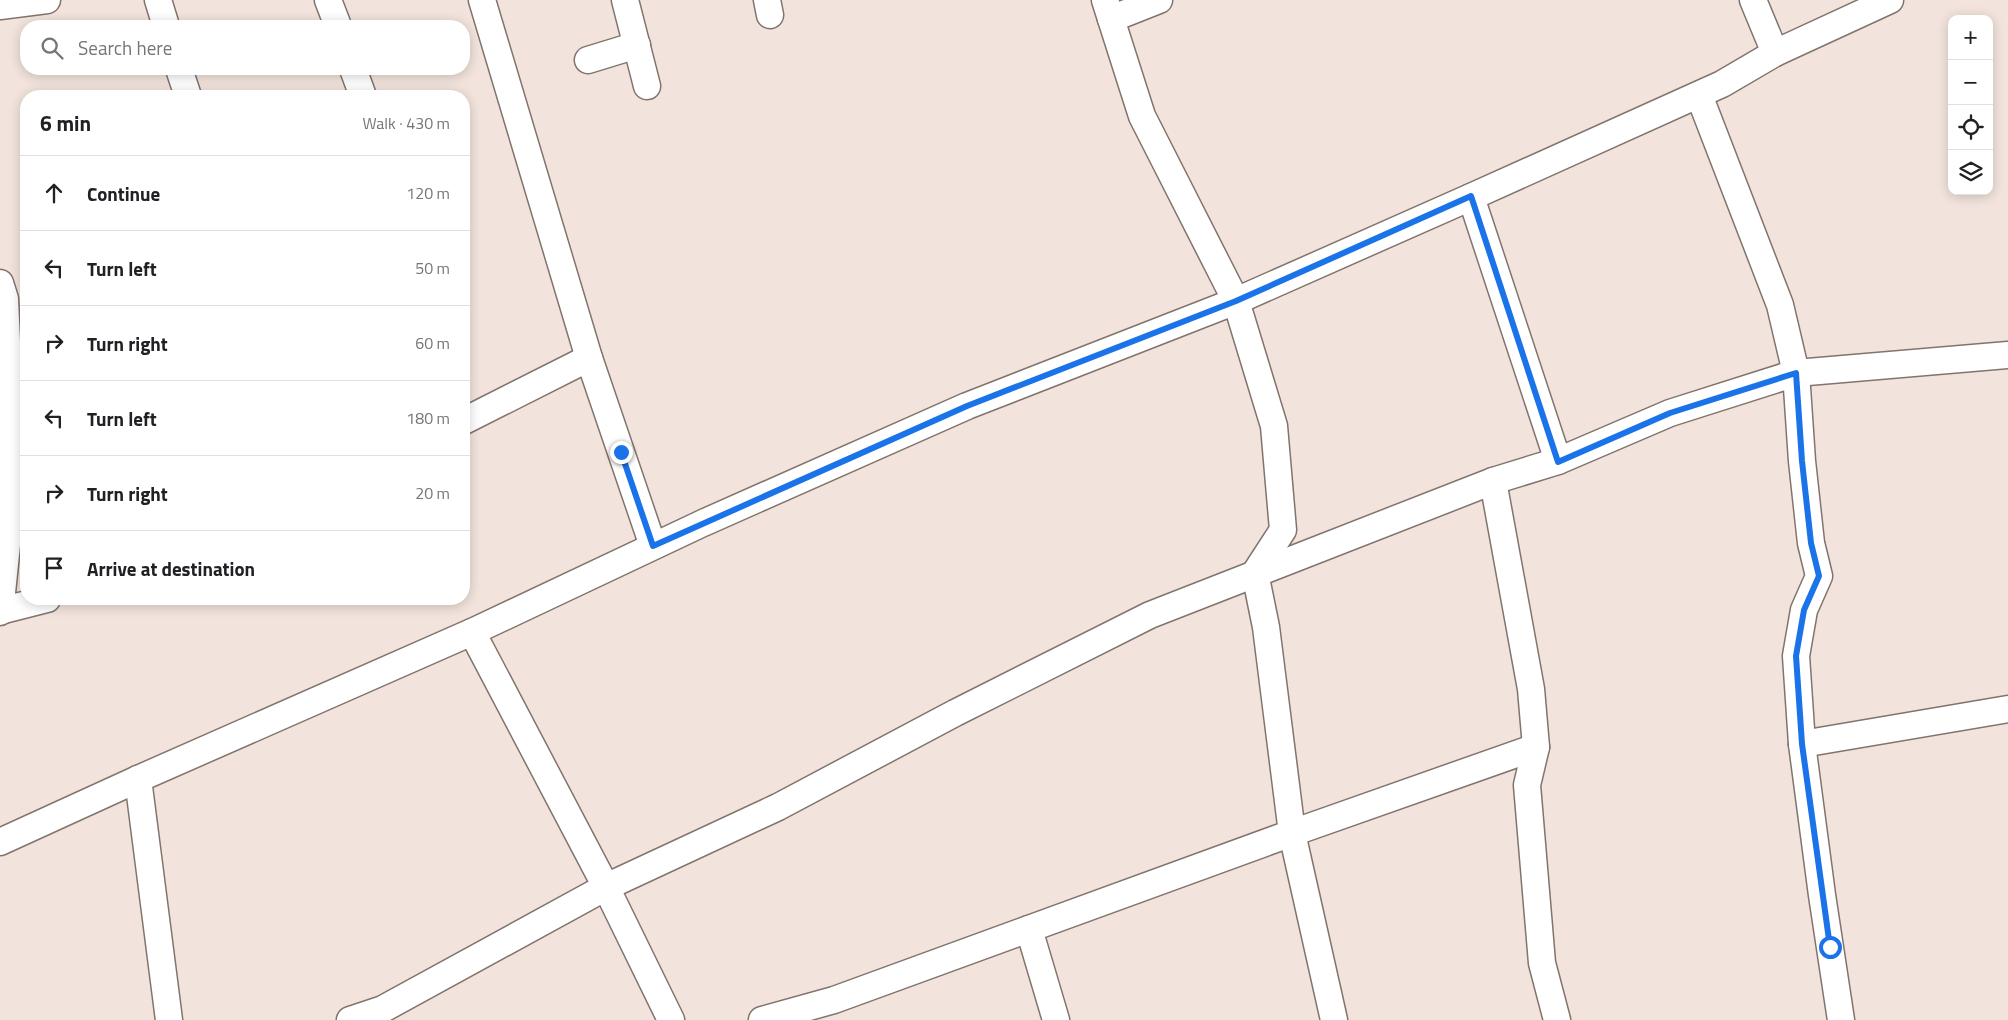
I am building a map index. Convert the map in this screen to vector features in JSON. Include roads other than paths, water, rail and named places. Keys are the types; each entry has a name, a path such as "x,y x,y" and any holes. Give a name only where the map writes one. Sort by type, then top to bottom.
{"street":[{"path":"0,6 47,0"},
{"path":"158,0 164,20"},
{"path":"328,0 336,20"},
{"path":"482,0 589,358 653,546"},
{"path":"625,0 647,86"},
{"path":"1159,0 1108,9 1142,116 1236,301 1274,426 1283,530 1255,573 1266,627 1292,833 1334,1020"},
{"path":"1753,0 1775,53"},
{"path":"0,842 138,778 472,632 653,546 967,406 1236,301 1699,95 1775,53 1890,0"},
{"path":"588,60 637,45"},
{"path":"181,75 186,90"},
{"path":"355,75 362,90"},
{"path":"1699,95 1780,306 1796,373 1802,461 1811,543 1819,576 1804,610 1796,656 1802,744 1841,1020"},
{"path":"1471,196 1558,462"},
{"path":"0,283 5,299 10,405 8,535 0,611 24,605"},
{"path":"350,1020 382,1009 606,887 778,807 955,713 1150,615 1493,481 1558,462 1670,413 1796,373 2008,354"},
{"path":"470,418 589,358"},
{"path":"1493,481 1532,689 1536,747 1527,785 1542,963 1557,1020"},
{"path":"472,632 606,887 671,1020"},
{"path":"1802,744 2008,709"},
{"path":"762,1020 802,1015 1029,929 1536,747"},
{"path":"138,778 169,1020"},
{"path":"1029,929 1056,1020"}]}
